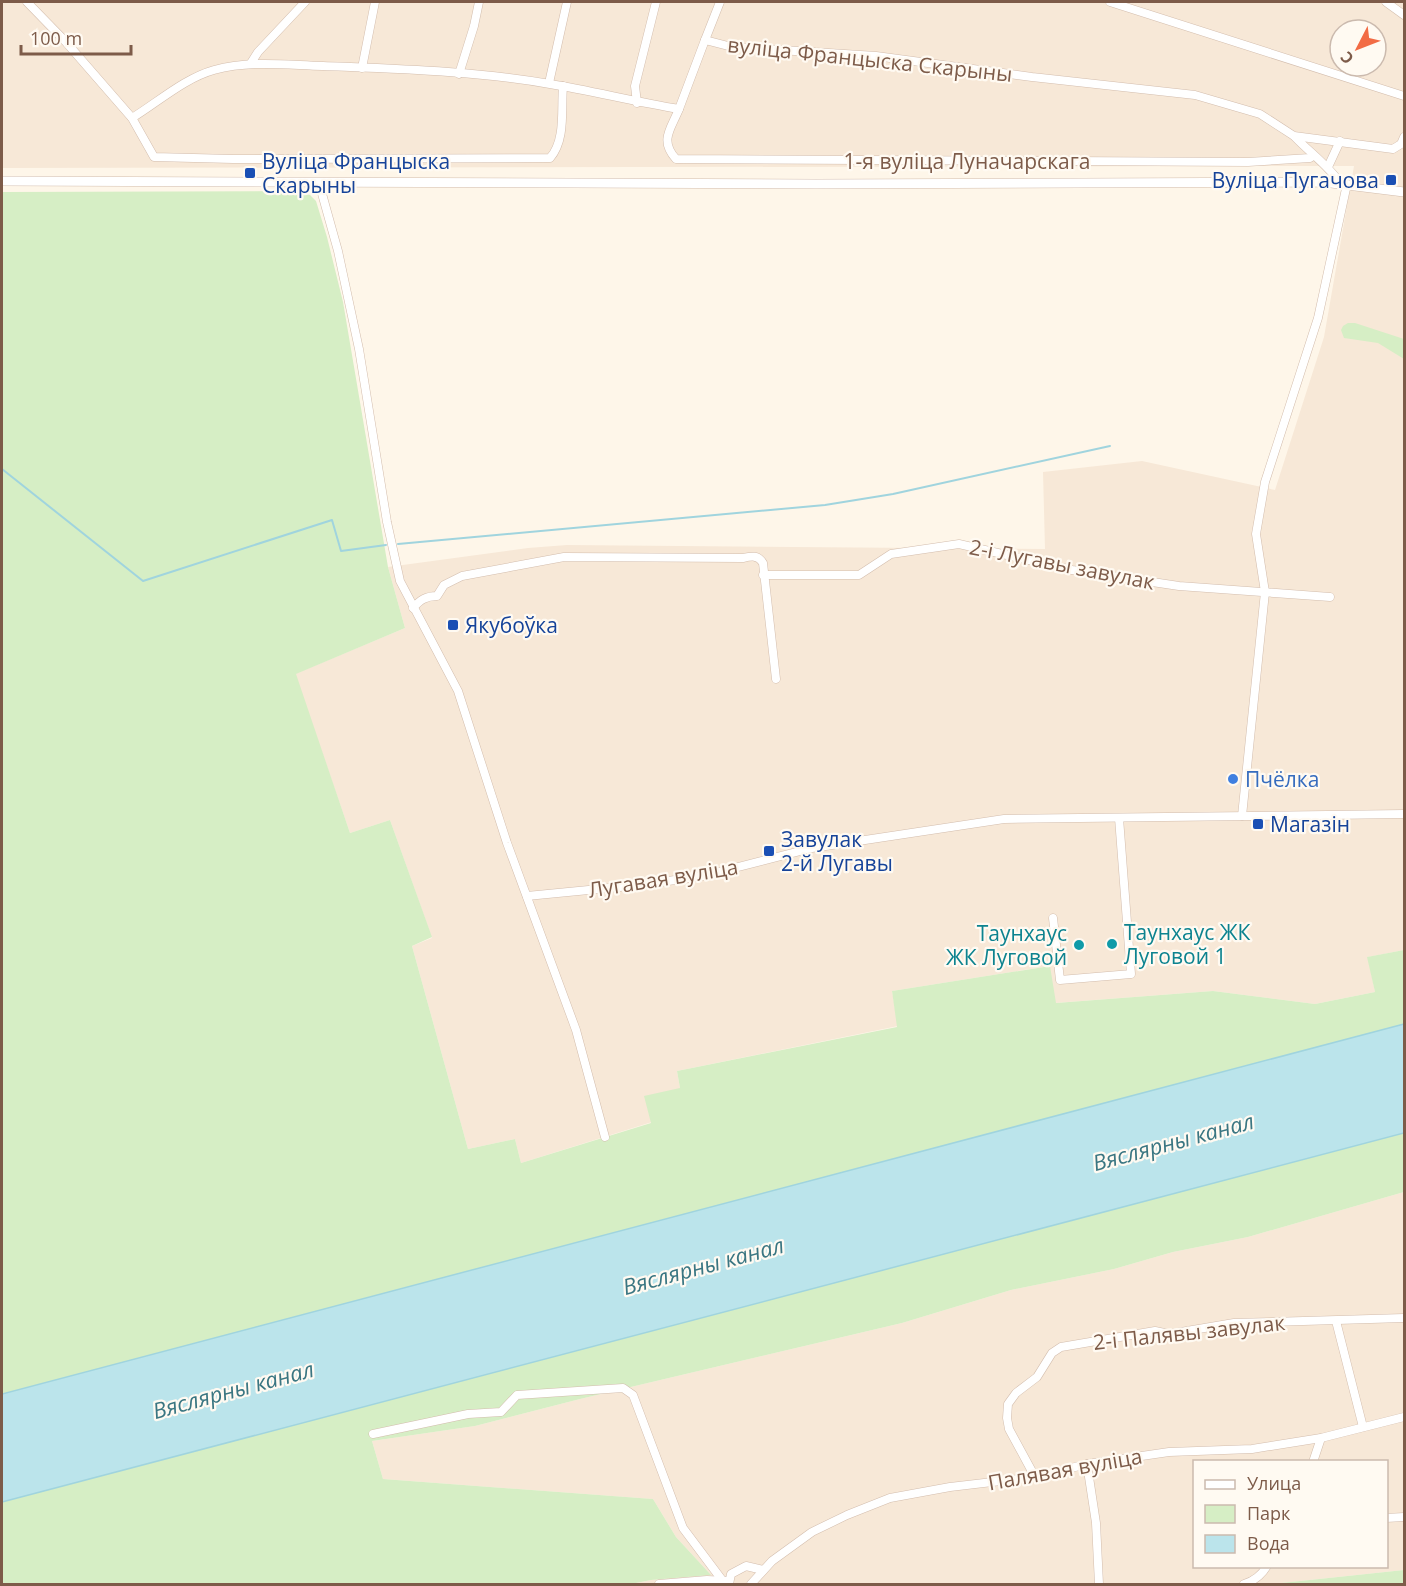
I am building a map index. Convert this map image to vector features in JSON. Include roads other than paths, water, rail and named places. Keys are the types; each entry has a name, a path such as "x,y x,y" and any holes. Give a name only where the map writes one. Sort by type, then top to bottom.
{"street":[{"path":"27,2 65,41 132,118 154,157 233,159 550,158 556,150 560,136 562,86"},
{"path":"250,63 305,2"},
{"path":"362,68 375,2"},
{"path":"459,74 479,2"},
{"path":"549,83 567,2"},
{"path":"637,103 635,86 656,2"},
{"path":"705,40 720,2"},
{"path":"1110,2 1404,96"},
{"path":"1386,2 1404,15"},
{"name":"вуліца Францыска Скарыны","path":"679,109 705,40 732,47 876,56 1032,77 1195,95 1260,114 1294,136 1393,149 1401,144 1404,137"},
{"path":"132,118 165,98 183,83 213,70 250,63 459,74 549,83 637,103 679,109"},
{"name":"1-я вуліца Луначарскага","path":"679,109 666,141 669,151 676,159 1248,162 1313,156"},
{"path":"1294,136 1344,184"},
{"path":"1328,167 1341,141"},
{"path":"2,181 1279,182 1344,184 1404,192"},
{"path":"319,183 338,251 359,349 387,522 400,581 458,691 507,843 576,1030 605,1137"},
{"path":"1242,816 1265,592 1256,534 1265,482 1318,318 1344,184"},
{"name":"2-і Лугавы завулак","path":"763,575 859,575 891,554 958,544 1072,570 1179,586 1330,597"},
{"path":"413,608 429,596 437,596 444,585 462,576 564,557 743,558 754,556 760,558 763,563 776,679"},
{"name":"Лугавая вуліца","path":"527,896 640,885 703,876 812,848 1004,819 1404,814"},
{"path":"1053,918 1060,980 1131,974 1119,818"},
{"name":"2-і Палявы завулак","path":"1035,1477 1009,1429 1006,1418 1008,1404 1016,1393 1037,1377 1052,1353 1062,1347 1155,1331 1169,1334 1234,1323 1404,1318"},
{"path":"1336,1321 1363,1427"},
{"path":"374,1434 468,1414 501,1412 517,1395 623,1388 633,1395 683,1528 726,1582"},
{"name":"Палявая вуліца","path":"751,1584 785,1550 812,1532 890,1498 950,1487 1035,1477 1087,1464 1169,1452 1252,1449 1322,1438 1404,1418"},
{"path":"1313,1460 1322,1438"},
{"path":"1087,1464 1096,1522 1099,1584"},
{"path":"1388,1518 1404,1517"},
{"path":"726,1582 731,1574 746,1566 763,1570"},
{"path":"1244,1584 1262,1574 1266,1568"},
{"path":"659,1584 726,1582"}],"water":[{"name":"Вяслярны канал","path":"1404,1024 1404,1133 2,1502 2,1394"}],"waterway":[{"path":"398,544 825,505 893,494 1110,446"},
{"path":"2,469 143,581 332,520 341,551 386,545"}],"place":[{"name":"Вуліца Францыска Скарыны","path":"250,173"},
{"name":"Вуліца Пугачова","path":"1391,180"},
{"name":"Якубоўка","path":"453,625"},
{"name":"Пчёлка","path":"1233,779"},
{"name":"Магазін","path":"1258,824"},
{"name":"Завулак 2-й Лугавы","path":"769,851"},
{"name":"Таунхаус ЖК Луговой 1","path":"1112,944"},
{"name":"Таунхаус ЖК Луговой","path":"1079,945"}]}
